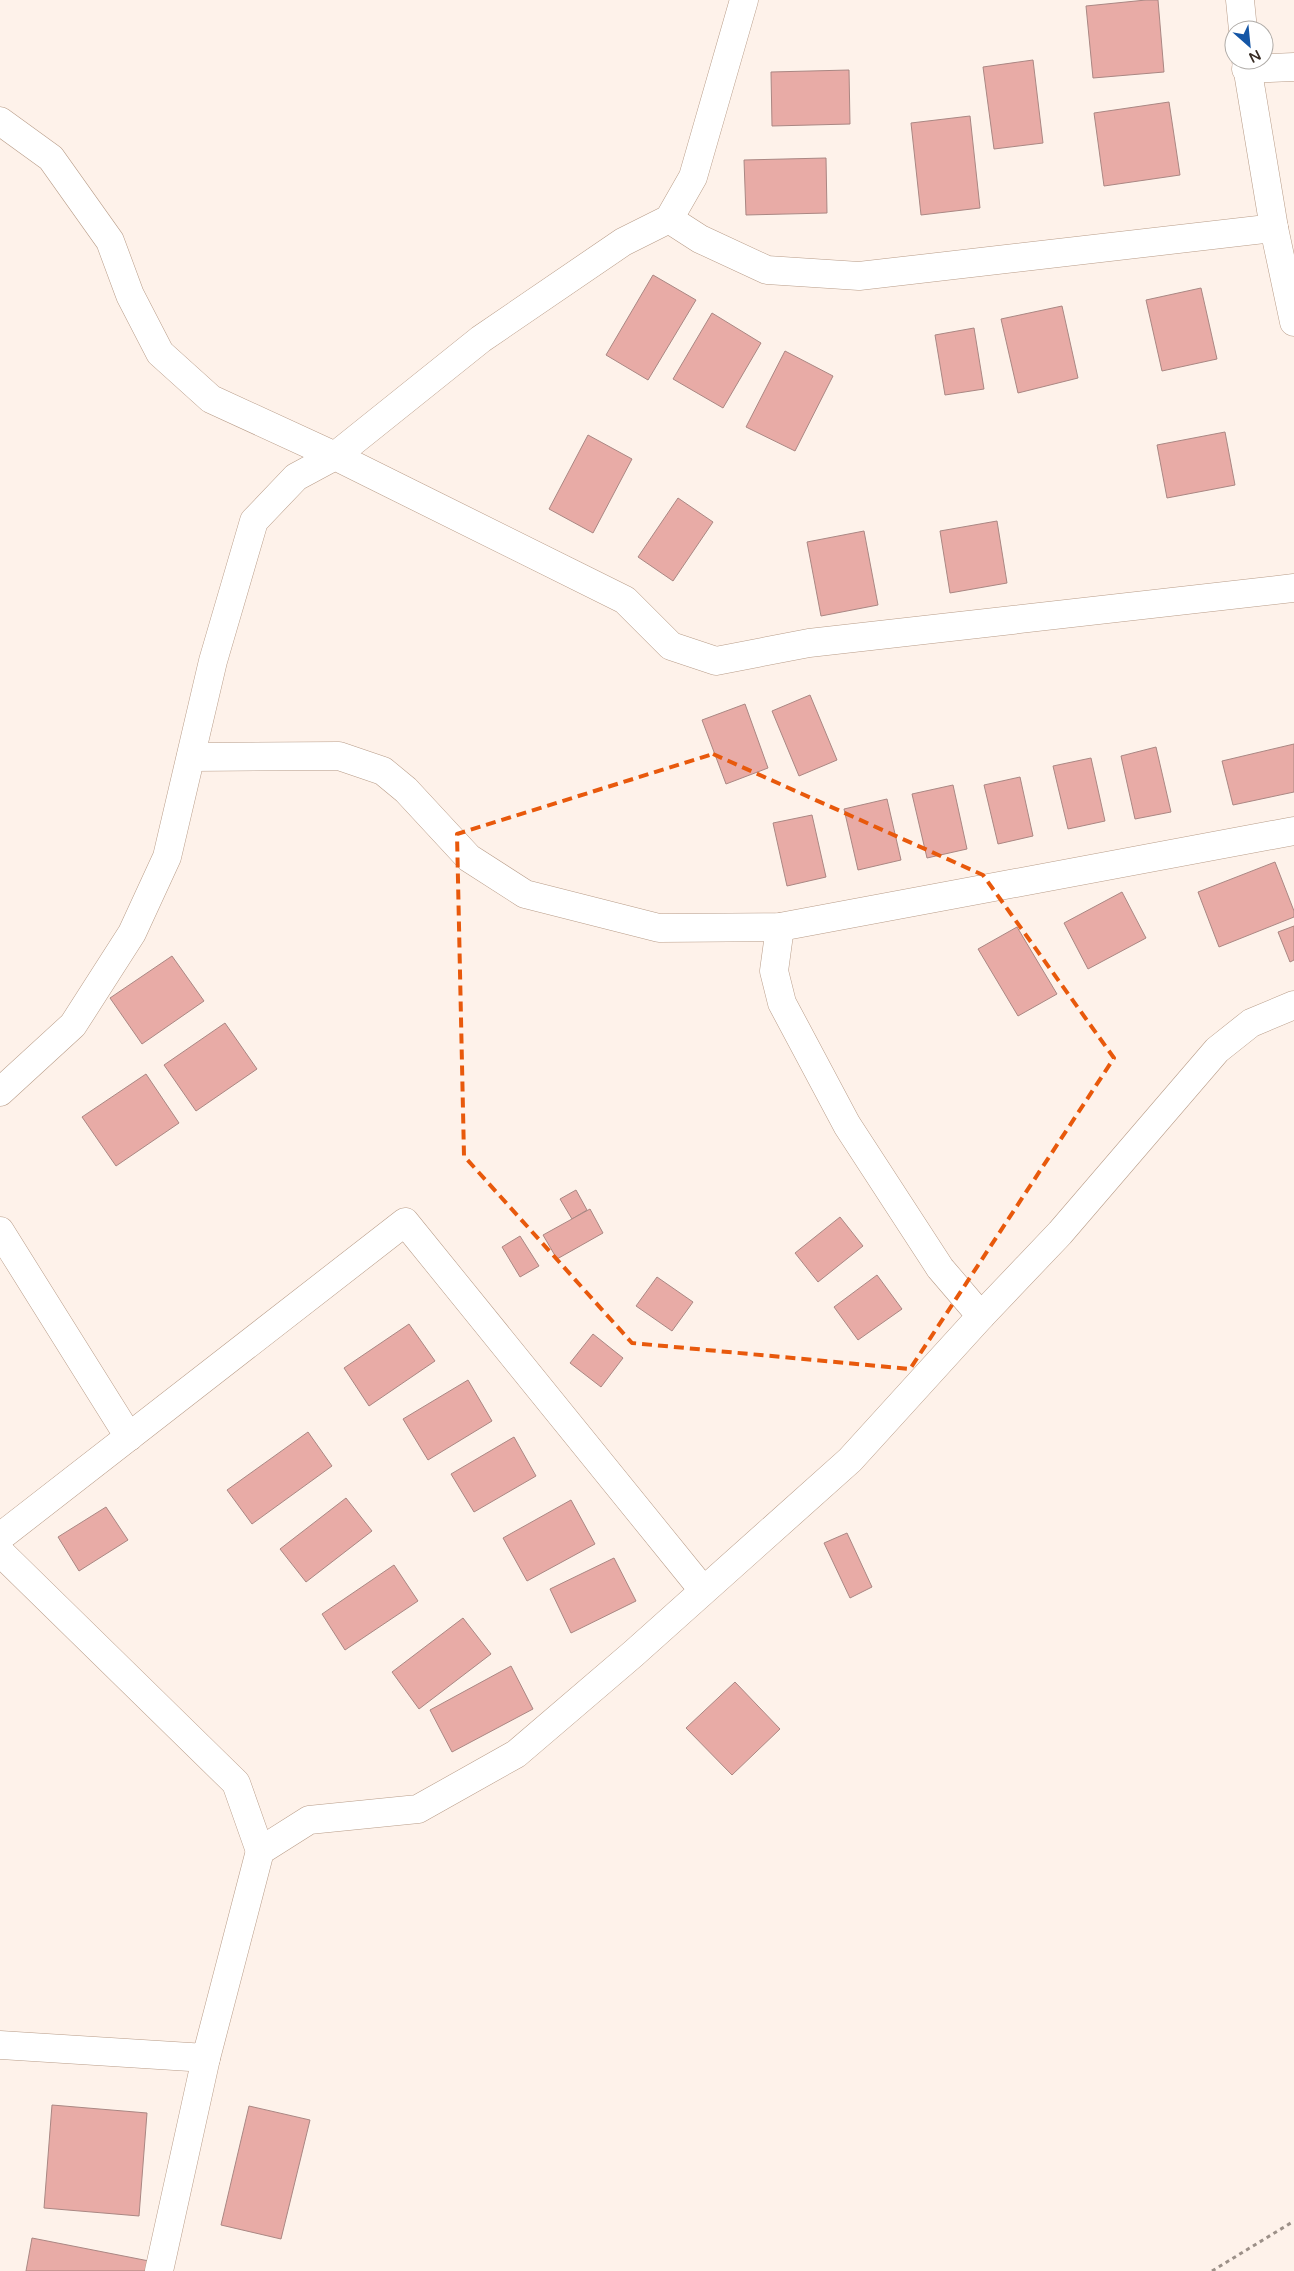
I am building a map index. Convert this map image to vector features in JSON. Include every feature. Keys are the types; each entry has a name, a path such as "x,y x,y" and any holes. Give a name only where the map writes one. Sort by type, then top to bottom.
{"street":[{"path":"0,1092 73,1025 132,933 167,856 213,661 254,521 296,477 335,456 481,339 623,242 669,219 693,177 744,0"},
{"path":"1240,0 1242,20"},
{"path":"1274,66 1294,67"},
{"path":"1247,70 1274,228 1288,268 1294,322"},
{"path":"0,121 51,158 110,241 130,295 160,354 211,399 335,456 625,600 671,646 716,661 809,643 1294,588"},
{"path":"669,219 700,238 767,270 859,276 1274,228"},
{"path":"191,757 339,756 383,771 406,790 469,858 525,894 659,928 780,927 1294,831"},
{"path":"780,927 774,971 782,1003 847,1125 940,1268 981,1316"},
{"path":"260,1851 309,1820 418,1809 516,1754 850,1460 981,1316 1060,1234 1218,1050 1251,1024 1294,1005"},
{"path":"0,1537 405,1222 704,1590"},
{"path":"0,1231 129,1437"},
{"path":"0,1552 236,1783 260,1851 206,2058 160,2271"},
{"path":"0,2045 206,2058"}],"path":[{"path":"1212,2271 1294,2221"}],"highlighted area":[{"path":"713,754 983,875 1114,1058 910,1369 632,1343 464,1156 457,834"}],"building":[{"path":"1158,0 1164,72 1093,78 1086,6"},
{"path":"1033,60 1043,143 994,149 983,67"},
{"path":"849,70 850,124 772,126 771,72"},
{"path":"1169,102 1180,175 1104,186 1094,113"},
{"path":"970,116 980,208 921,215 911,123"},
{"path":"826,158 827,213 746,215 744,160"},
{"path":"653,275 696,300 648,380 606,355"},
{"path":"1201,288 1217,359 1162,371 1146,300"},
{"path":"1062,306 1078,378 1018,393 1001,319"},
{"path":"712,313 761,343 723,408 673,379"},
{"path":"974,328 984,389 945,395 935,335"},
{"path":"785,351 833,376 795,451 746,427"},
{"path":"1225,432 1235,485 1167,498 1157,445"},
{"path":"588,435 632,459 593,533 549,509"},
{"path":"678,498 713,522 673,581 638,557"},
{"path":"997,521 1007,583 950,593 940,531"},
{"path":"864,531 878,605 821,616 807,542"},
{"path":"810,695 837,760 799,776 772,711"},
{"path":"745,704 768,768 726,784 702,720"},
{"path":"1294,744 1294,792 1233,805 1222,761"},
{"path":"1156,747 1171,812 1135,819 1121,756"},
{"path":"1091,758 1105,821 1068,829 1053,766"},
{"path":"1020,777 1033,836 998,844 984,785"},
{"path":"953,785 967,849 927,858 912,794"},
{"path":"887,799 901,860 858,870 844,809"},
{"path":"812,815 826,877 787,886 773,823"},
{"path":"1275,862 1294,911 1294,917 1219,947 1198,892"},
{"path":"1122,892 1146,938 1088,969 1064,923"},
{"path":"1294,926 1294,960 1290,962 1278,932"},
{"path":"1017,927 1057,994 1018,1016 978,949"},
{"path":"172,956 204,1001 142,1044 110,998"},
{"path":"225,1023 257,1069 196,1111 164,1065"},
{"path":"146,1074 179,1123 116,1166 82,1117"},
{"path":"576,1190 587,1210 572,1219 560,1199"},
{"path":"590,1209 603,1233 557,1259 543,1235"},
{"path":"840,1217 863,1246 818,1282 795,1253"},
{"path":"520,1236 539,1266 520,1277 502,1247"},
{"path":"877,1275 902,1309 858,1340 834,1307"},
{"path":"657,1277 693,1302 672,1331 636,1306"},
{"path":"409,1324 435,1361 369,1406 344,1368"},
{"path":"593,1334 623,1358 601,1387 570,1363"},
{"path":"468,1380 492,1421 428,1460 403,1419"},
{"path":"308,1432 332,1466 252,1524 227,1490"},
{"path":"514,1437 536,1476 474,1512 451,1474"},
{"path":"346,1498 372,1531 306,1582 280,1549"},
{"path":"571,1500 595,1544 527,1581 503,1538"},
{"path":"106,1507 128,1540 79,1571 58,1537"},
{"path":"847,1533 872,1587 850,1598 824,1543"},
{"path":"614,1558 636,1601 571,1633 550,1589"},
{"path":"394,1565 418,1601 345,1650 322,1614"},
{"path":"463,1618 491,1654 419,1709 392,1672"},
{"path":"511,1666 533,1709 452,1752 430,1710"},
{"path":"735,1682 780,1729 732,1775 686,1728"},
{"path":"52,2105 147,2113 139,2216 44,2208"},
{"path":"249,2106 310,2120 281,2239 221,2225"},
{"path":"32,2238 149,2261 147,2271 26,2271"}]}
